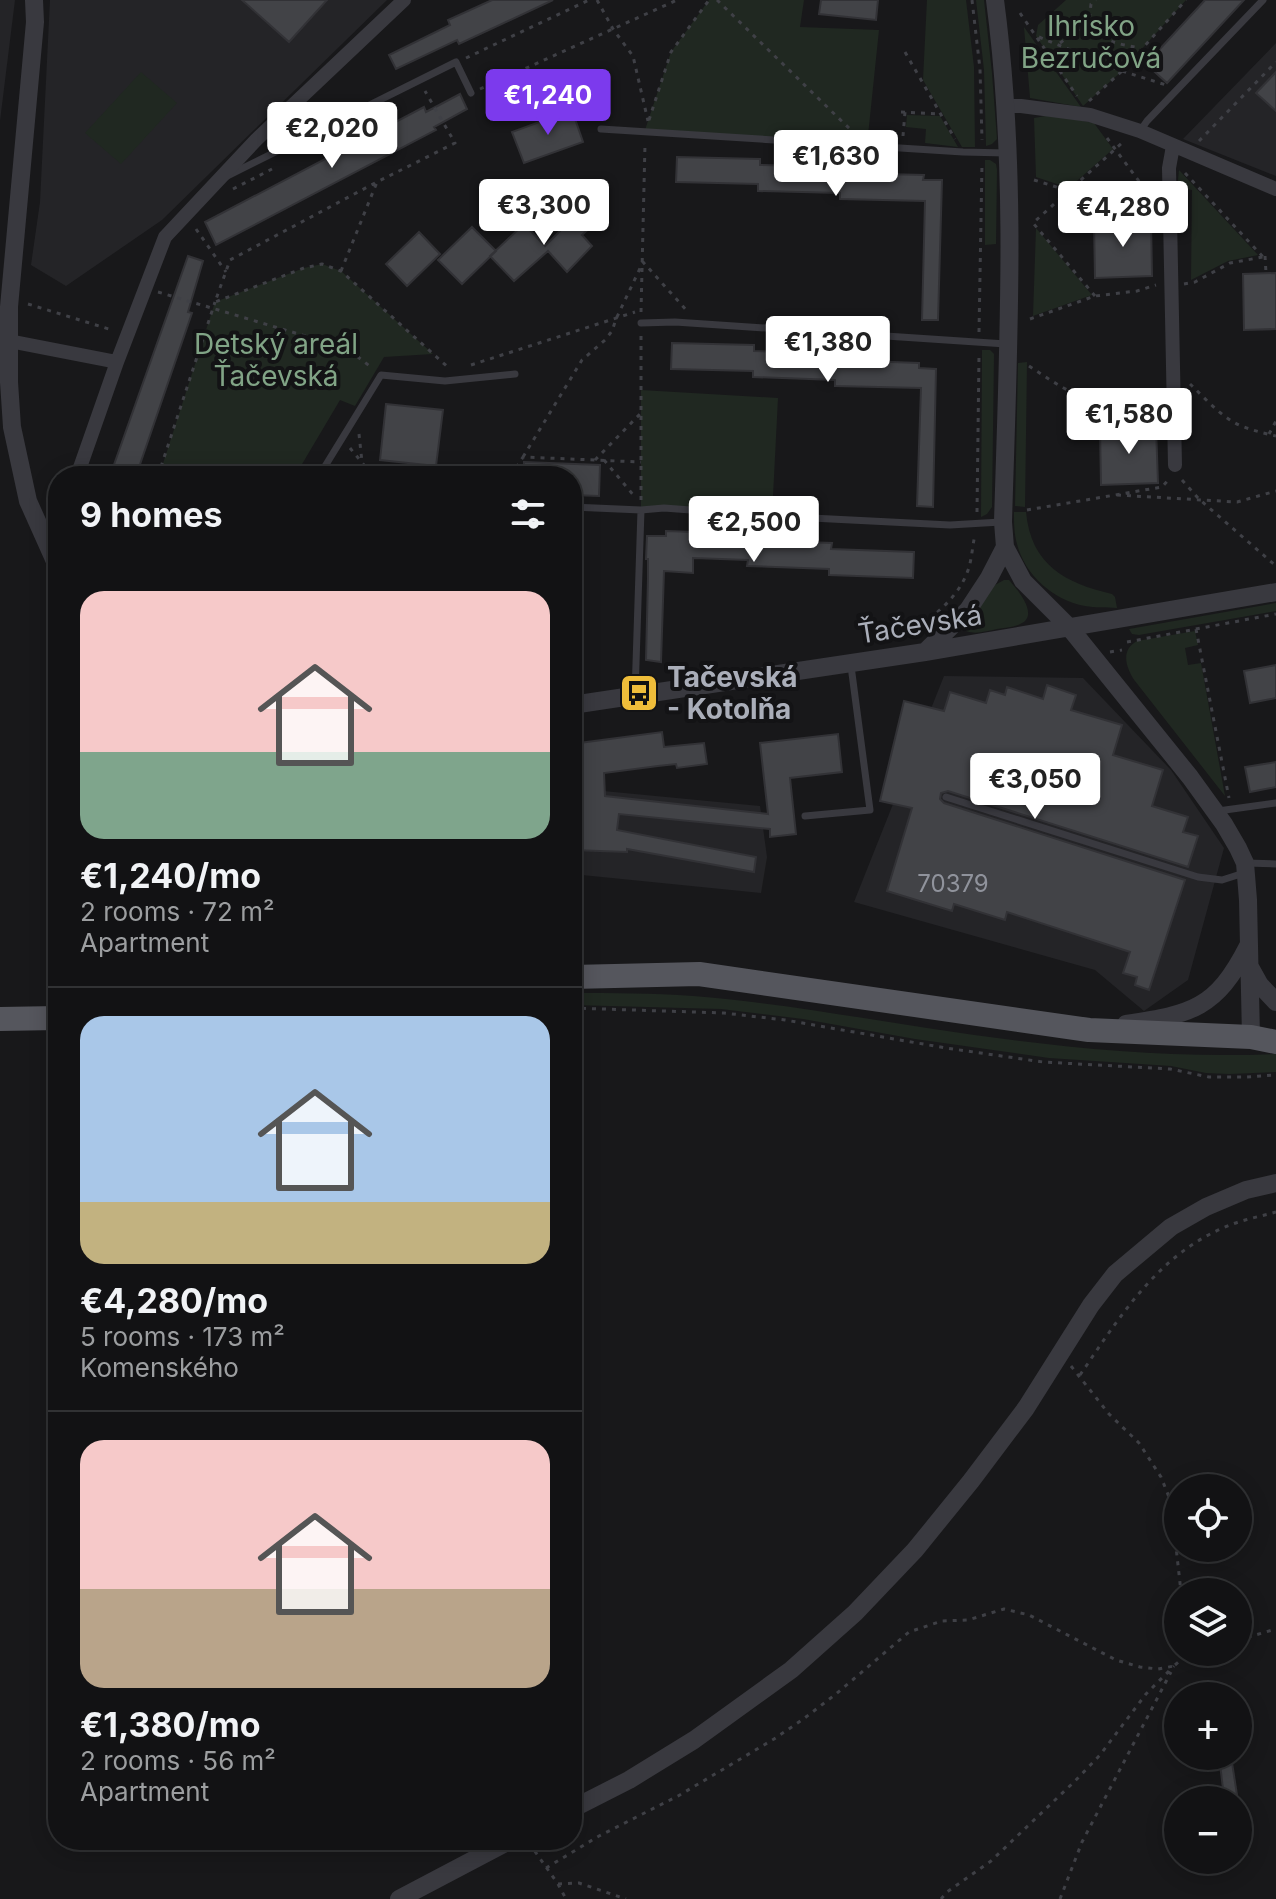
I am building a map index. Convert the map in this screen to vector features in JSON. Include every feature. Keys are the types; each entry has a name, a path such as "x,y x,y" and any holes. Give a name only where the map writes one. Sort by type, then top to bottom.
{"main road":[{"path":"582,977 699,974 1089,1030 1251,1037 1276,1042"},
{"path":"0,1019 48,1018"},
{"path":"1251,1037 1276,1027"}],"street":[{"path":"34,0 35,22 10,298 9,382 12,427 28,501 48,547"},
{"path":"81,466 165,237 221,187 256,140 404,0"},
{"path":"995,0 1002,50 1009,153 1005,547 1023,581 1069,627 1222,807 1224,824 1246,868 1251,1037"},
{"path":"1006,106 1090,115 1138,130 1172,153 1188,153 1276,189"},
{"path":"1172,153 1169,168 1175,465"},
{"path":"9,341 117,362"},
{"path":"925,652 968,610 1005,547"},
{"name":"Ťačevská","path":"582,704 925,652 1276,592"},
{"path":"1089,1030 1172,1017 1193,1009 1224,985 1249,944"},
{"path":"1249,965 1260,985 1276,1002"},
{"path":"582,1804 629,1780 740,1708 791,1670 855,1613 915,1550 971,1481 1026,1408 1091,1305 1115,1274 1171,1227 1206,1207 1246,1190 1276,1183"},
{"path":"399,1899 492,1850"}],"lane":[{"path":"1138,130 1263,0"},
{"path":"221,187 456,62 471,93"},
{"path":"601,129 1009,153"},
{"path":"641,323 1007,344"},
{"path":"325,466 381,375 445,381 515,374"},
{"path":"635,697 641,506"},
{"path":"582,507 641,506 950,525 1003,522"},
{"path":"805,816 870,810 850,664"},
{"path":"946,797 1198,877 1222,880 1246,868 1276,864"},
{"path":"1222,807 1276,803"}],"path":[{"path":"456,62 589,0"},
{"path":"597,0 633,56 648,121"},
{"path":"471,93 677,0"},
{"path":"645,130 671,52 709,0"},
{"path":"717,0 867,145"},
{"path":"903,637 925,623 949,601 967,573 977,523 982,152 980,69 972,0"},
{"path":"1096,0 1091,4 1089,22 1097,34 1111,42 1142,48"},
{"path":"1083,106 1122,71 1186,0"},
{"path":"1058,44 1089,22"},
{"path":"1036,36 1122,71 1177,89"},
{"path":"905,52 963,152"},
{"path":"1188,153 1276,62"},
{"path":"161,466 230,260 455,143 426,90"},
{"path":"902,147 903,112 941,114"},
{"path":"1095,296 1033,223 1138,130"},
{"path":"1172,153 1265,257 1266,273"},
{"path":"221,187 284,163"},
{"path":"1034,180 1095,199 1150,197"},
{"path":"341,271 377,182"},
{"path":"1115,198 1116,221"},
{"path":"194,227 226,272"},
{"path":"1030,319 1095,296 1195,282 1230,263 1265,257"},
{"path":"517,466 582,360 612,331 643,262 699,324"},
{"path":"215,302 322,264 341,271 453,371 434,380"},
{"path":"145,288 353,353 381,375"},
{"path":"10,298 127,335"},
{"path":"467,366 641,310"},
{"path":"1029,366 1068,392 1096,401 1117,406 1173,403"},
{"path":"1173,368 1236,424 1276,436"},
{"path":"1122,411 1123,428"},
{"path":"595,460 641,412"},
{"path":"357,414 362,462"},
{"path":"1269,434 1276,421"},
{"path":"342,439 365,466"},
{"path":"523,457 641,462"},
{"path":"604,460 641,506"},
{"path":"1027,510 1162,487 1174,471 1199,499 1276,566"},
{"path":"1117,495 1237,502 1276,491"},
{"path":"1127,642 1276,614"},
{"path":"1196,629 1222,807"},
{"path":"582,1008 724,1013 785,1020 1043,1062 1170,1069 1209,1077 1276,1075"},
{"path":"1079,1377 1118,1319 1176,1255 1225,1227 1276,1212"},
{"path":"1062,1353 1109,1414 1139,1443 1161,1477 1171,1502 1179,1578"},
{"path":"582,1846 713,1777 802,1720 909,1632 942,1621 968,1620 1004,1609 1029,1615 1116,1660 1158,1669 1174,1666"},
{"path":"1252,1636 1276,1629"},
{"path":"941,1899 991,1861 1075,1781 1100,1755 1146,1694 1174,1666"},
{"path":"1060,1899 1082,1842 1174,1666"},
{"path":"533,1850 566,1899"},
{"path":"546,1868 576,1850"},
{"path":"558,1884 579,1883 626,1899"}],"shaded area":[{"path":"0,0 15,0 0,121"},
{"path":"50,0 387,0 162,220 66,286 31,265 40,202"},
{"path":"1276,43 1276,176 1183,139"},
{"path":"944,676 1083,678 1171,770 1224,848 1188,980 1144,1011 1095,970 854,902"},
{"path":"582,789 760,806 767,857 761,893 582,875"}],"green space":[{"path":"709,0 804,0 800,27 879,30 867,145 645,130 671,52"},
{"path":"927,0 966,0 974,67 975,147 962,147 923,80"},
{"path":"976,0 984,0 997,139 986,146 984,70"},
{"name":"Ihrisko Bezručová","path":"1066,0 1186,0 1122,71 1083,106 1036,36 1038,25"},
{"path":"1024,27 1081,107 1030,98"},
{"path":"141,72 177,103 121,164 85,133"},
{"path":"907,115 940,116 958,147 925,143 926,129 906,127"},
{"path":"1051,115 1094,123 1113,149 1069,188 1036,177 1034,118"},
{"path":"985,160 996,164 997,170 996,244 985,245"},
{"path":"1179,170 1258,255 1228,261 1191,280 1192,190 1180,188"},
{"path":"1036,228 1092,295 1033,316"},
{"name":"Detský areál Ťačevská","path":"322,264 341,271 433,354 384,357 355,406 340,400 301,466 162,466 215,302"},
{"path":"982,350 990,350 994,354 992,507 981,517"},
{"path":"1027,362 1025,507 1015,506 1018,363"},
{"path":"641,390 778,398 772,516 641,510"},
{"path":"1014,512 1026,512 1035,546 1053,569 1079,584 1112,594 1117,608 1073,603 1042,584 1026,566 1021,555 1015,536"},
{"path":"1009,580 1024,601 1027,619 1010,627 978,633 966,631 965,626 995,585"},
{"path":"1276,603 1276,611 1139,635 1132,634 1129,629"},
{"path":"1195,631 1198,645 1185,648 1188,665 1201,663 1225,796 1135,681 1126,660 1128,649 1137,641"},
{"path":"582,993 663,994 722,999 1101,1050 1188,1055 1276,1054 1276,1072 1206,1073 1171,1066 1049,1058 721,1009 582,1005"}],"building":[{"path":"242,0 327,0 289,42"},
{"path":"492,0 553,0 459,44 457,40 396,69 389,55 450,25 448,20"},
{"path":"821,0 878,0 876,20 819,14"},
{"path":"1205,0 1244,0 1167,83 1146,64"},
{"path":"1276,72 1276,111 1256,93"},
{"path":"460,94 467,109 434,127 436,130 216,245 205,222 424,107 426,112"},
{"path":"572,110 583,142 524,163 512,132"},
{"path":"677,157 760,159 760,165 842,167 842,173 924,175 923,180 942,180 938,320 922,320 925,201 840,199 840,193 758,191 758,184 676,182"},
{"path":"577,207 593,225 582,235 592,246 567,272 548,251 514,281 490,256 524,224 545,246 569,222 565,218"},
{"path":"1151,220 1152,276 1095,278 1094,221"},
{"path":"472,227 496,251 462,284 438,260"},
{"path":"419,232 440,254 407,286 386,264"},
{"path":"188,256 203,261 188,312 192,313 139,466 114,466"},
{"path":"1276,273 1276,329 1244,330 1243,274"},
{"path":"672,343 754,345 754,351 837,354 836,360 919,363 919,368 936,369 933,507 917,506 921,388 835,386 835,380 753,377 753,371 671,369"},
{"path":"386,404 443,410 436,466 380,460"},
{"path":"1156,427 1158,483 1101,485 1100,428"},
{"path":"524,462 600,465 599,496 582,495 582,466 524,466"},
{"path":"666,531 750,534 749,540 832,543 831,549 914,552 913,578 829,575 829,569 747,566 748,560 693,558 693,573 664,571 661,662 646,660 647,536 666,536"},
{"path":"1276,665 1276,698 1250,703 1244,671"},
{"path":"1047,685 1076,695 1071,710 1122,725 1113,755 1163,770 1152,806 1188,817 1183,832 1198,836 1188,867 948,791 941,793 940,799 944,803 1185,880 1149,990 1135,985 1137,977 1123,973 1130,952 1007,912 1005,920 954,904 952,911 887,891 912,808 880,801 904,701 944,711 950,692 986,703 990,690 1005,695 1007,687 1043,699"},
{"path":"662,732 664,747 704,743 707,764 677,768 676,764 604,773 605,796 768,814 760,743 838,734 842,772 790,778 796,834 770,837 770,829 619,814 617,830 756,857 754,872 627,849 627,852 582,850 582,743"},
{"path":"1276,762 1276,787 1250,792 1245,767"},
{"path":"1221,1770 1233,1770 1236,1786 1223,1786"}],"place":[{"name":"Tačevská - Kotolňa","path":"639,693"}]}
